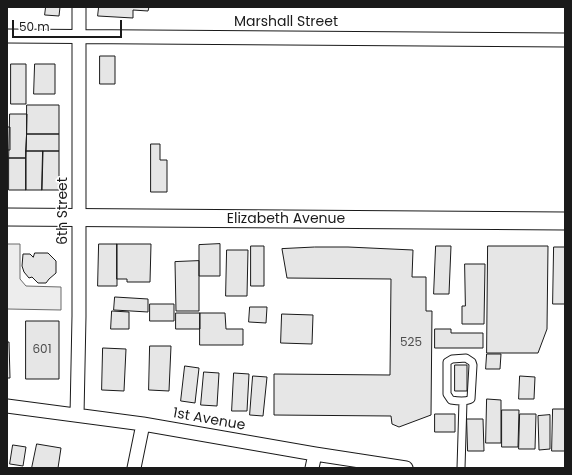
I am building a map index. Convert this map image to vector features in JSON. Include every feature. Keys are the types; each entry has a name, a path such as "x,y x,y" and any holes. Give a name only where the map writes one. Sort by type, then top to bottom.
{"street":[{"name":"6th Street","path":"77,415 80,217 79,7"},
{"name":"Marshall Street","path":"7,36 565,40"},
{"name":"Elizabeth Avenue","path":"7,217 565,221"},
{"name":"1st Avenue","path":"7,406 143,424 315,454 406,468"},
{"path":"134,468 143,424"},
{"path":"312,468 315,454"}],"lane":[{"path":"466,358 472,362 473,365 472,396 469,401 463,401 451,400 447,394 447,362 452,359 466,358"},
{"path":"461,468 463,401"}],"shaded area":[{"path":"7,244 20,244 20,279 26,286 61,287 61,310 7,309"}],"building":[{"path":"46,7 60,7 59,16 45,15"},
{"path":"99,7 149,7 148,11 133,10 133,18 98,16"},
{"path":"100,56 115,56 115,84 100,84"},
{"path":"11,64 26,64 26,104 11,104"},
{"path":"35,64 55,64 55,94 34,94"},
{"path":"27,105 59,105 59,134 27,134"},
{"path":"10,114 27,114 26,158 9,158"},
{"path":"7,127 10,127 10,150 7,150"},
{"path":"27,134 59,134 59,151 26,151"},
{"path":"151,144 160,144 160,160 167,160 167,192 151,192"},
{"path":"26,151 43,151 42,190 26,190"},
{"path":"43,151 59,151 59,190 42,190"},
{"path":"9,158 26,158 26,190 9,190"},
{"path":"99,244 117,244 117,286 98,286"},
{"path":"117,244 151,244 150,282 127,282 127,279 117,279"},
{"path":"220,244 220,276 199,276 199,245"},
{"path":"251,246 264,246 264,286 251,286"},
{"path":"436,246 451,246 449,294 434,294"},
{"path":"488,246 548,246 547,329 538,353 487,353"},
{"path":"315,247 413,250 412,277 426,277 426,311 432,311 431,415 399,427 392,424 391,416 274,415 274,374 390,375 391,279 287,278 282,249"},
{"path":"554,247 565,247 565,304 553,304"},
{"path":"227,250 248,250 247,296 226,296"},
{"path":"35,253 48,253 56,261 56,273 46,283 38,283 32,277 29,278 24,272 22,266 23,254 30,254 33,257"},
{"path":"199,261 199,311 176,311 175,262"},
{"path":"465,264 485,264 484,324 462,324 462,306 465,306"},
{"path":"115,297 148,299 148,312 114,310"},
{"path":"150,304 174,304 174,321 150,321"},
{"path":"250,307 267,307 266,323 249,322"},
{"path":"112,311 129,312 129,329 111,329"},
{"path":"176,313 200,313 200,329 176,329"},
{"path":"200,313 225,313 226,329 243,329 243,345 200,345"},
{"path":"282,314 313,315 312,344 281,343"},
{"path":"26,321 59,321 59,379 26,379"},
{"path":"435,329 451,329 451,333 483,333 483,348 435,348"},
{"path":"7,342 9,342 10,378 7,378"},
{"path":"150,346 171,346 169,391 149,390"},
{"path":"103,348 126,349 124,391 102,390"},
{"path":"487,354 501,354 500,369 486,369"},
{"path":"455,365 467,365 467,391 455,391"},
{"path":"185,366 199,368 195,403 181,401"},
{"path":"204,372 219,373 217,406 201,405"},
{"path":"234,373 249,374 247,411 232,411"},
{"path":"253,376 267,377 263,416 250,415"},
{"path":"520,376 535,377 534,399 519,399"},
{"path":"487,399 501,400 501,443 486,443"},
{"path":"553,409 565,409 565,451 552,451"},
{"path":"502,410 519,410 518,447 502,447"},
{"path":"435,414 455,414 455,432 435,432"},
{"path":"520,414 536,414 535,449 519,449"},
{"path":"550,415 550,449 539,450 538,416"},
{"path":"467,419 483,419 484,451 468,451"},
{"path":"37,444 61,448 58,468 32,468"},
{"path":"13,445 26,447 23,466 10,464"}]}
